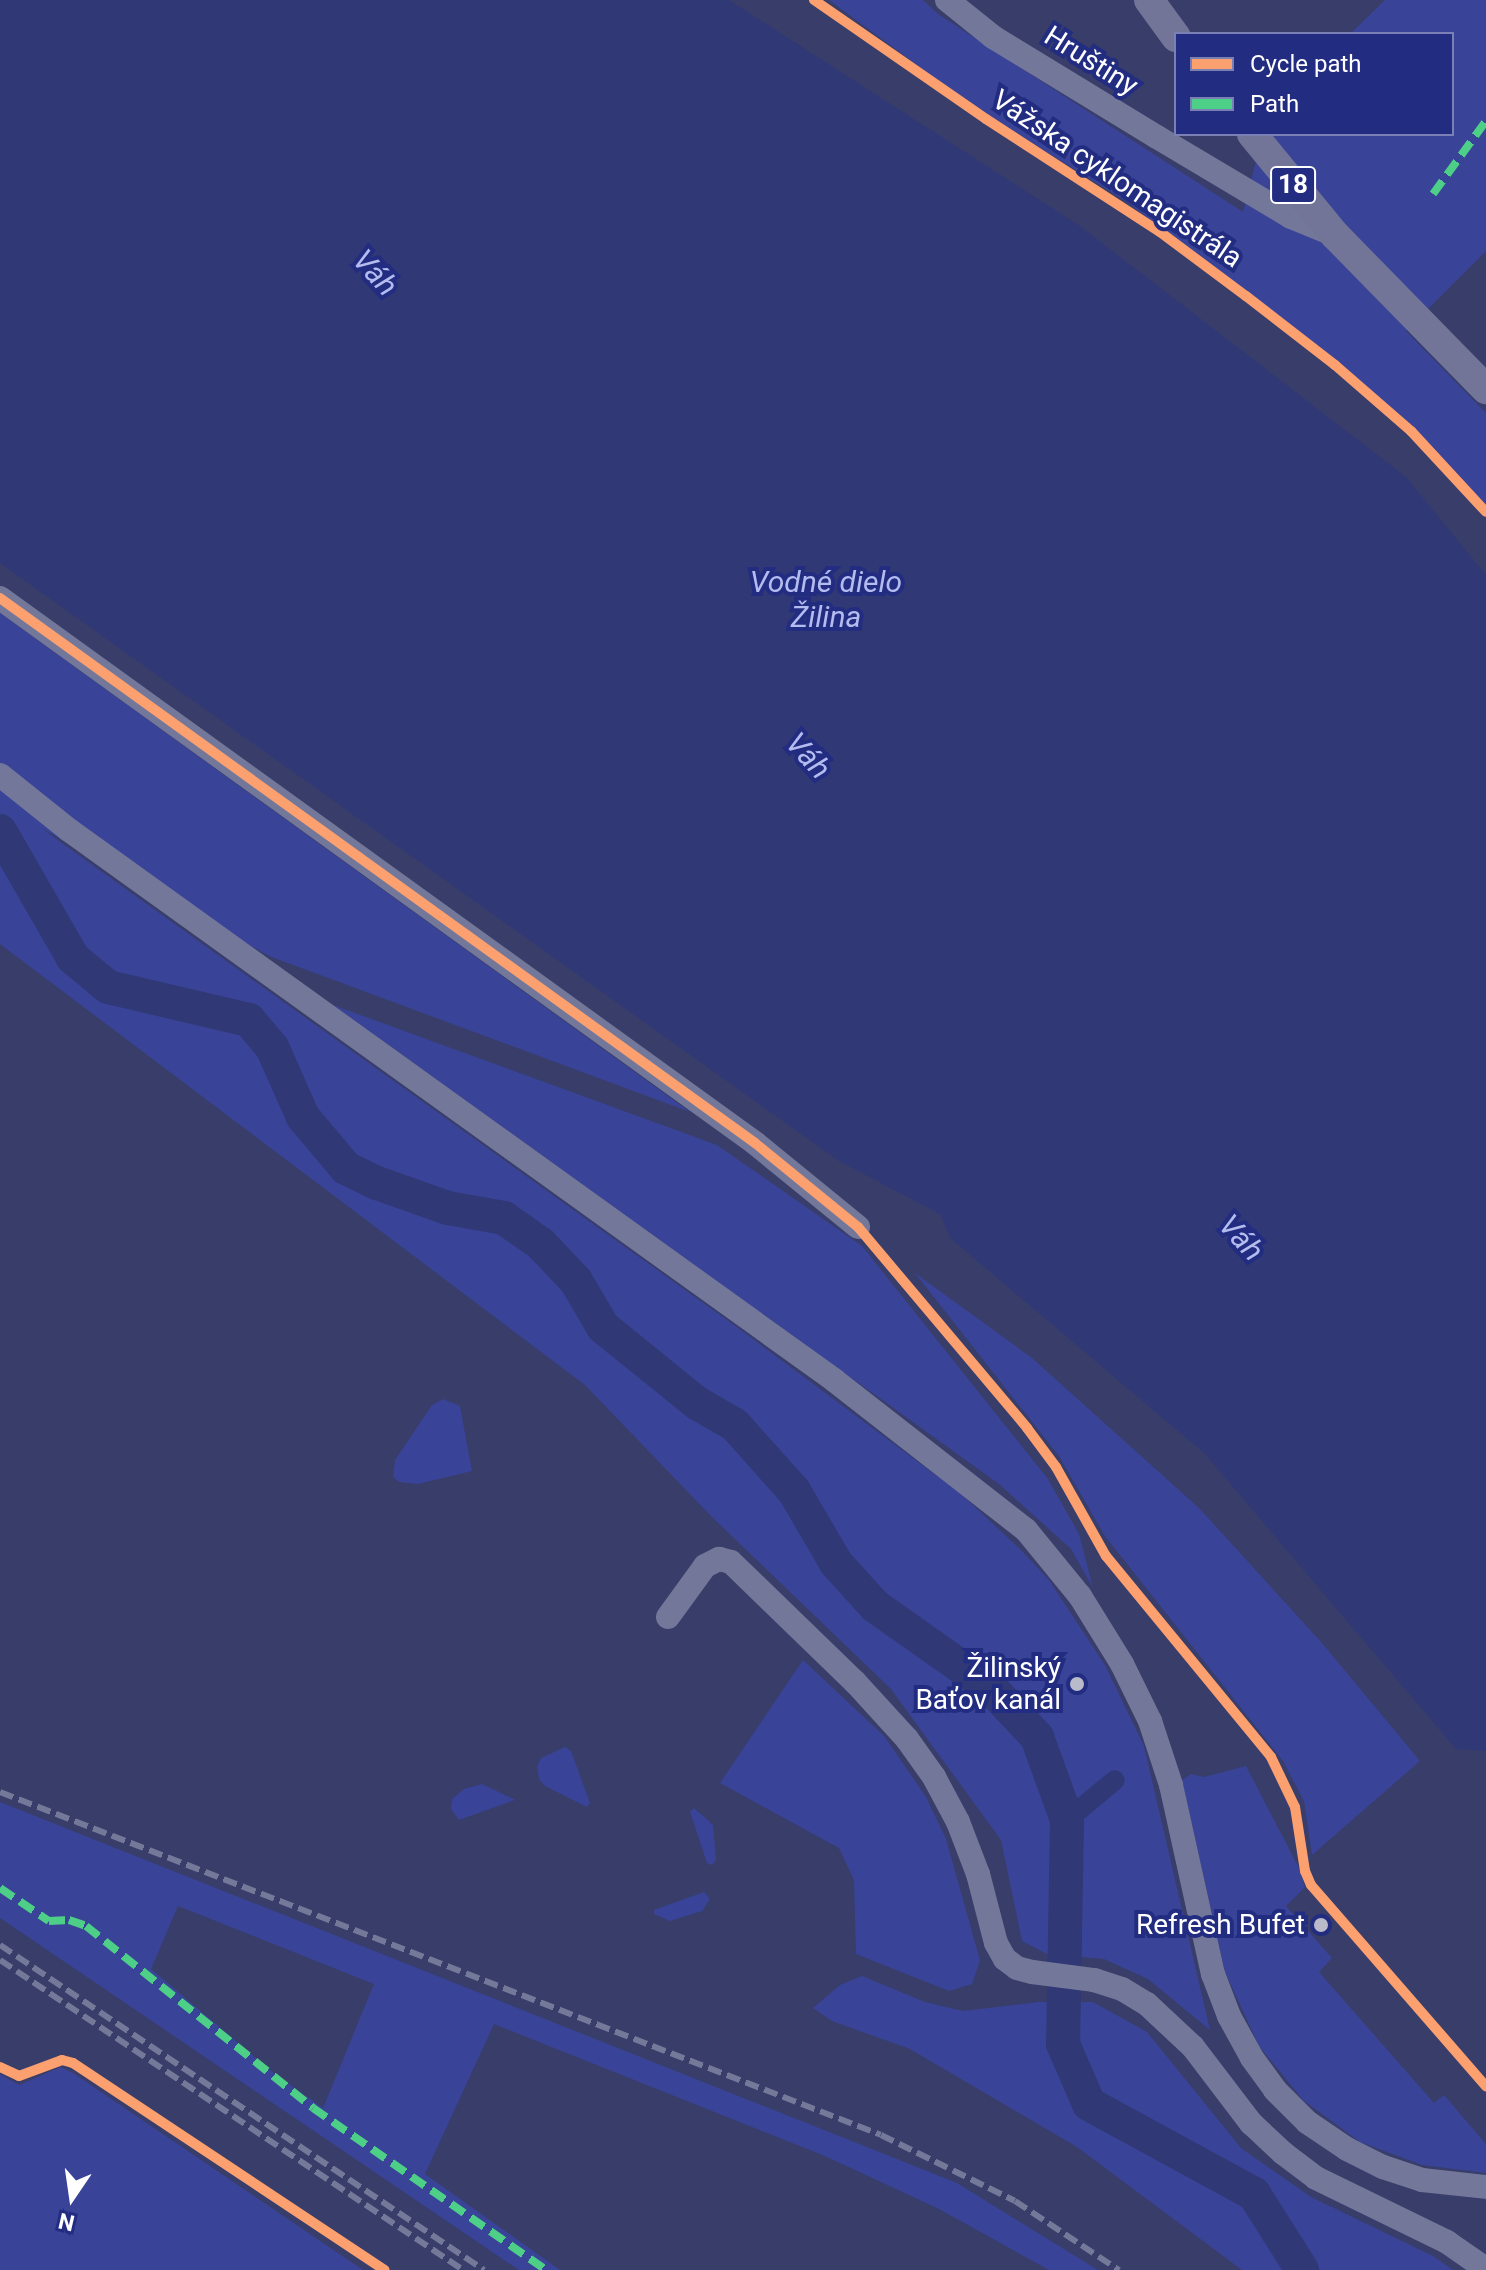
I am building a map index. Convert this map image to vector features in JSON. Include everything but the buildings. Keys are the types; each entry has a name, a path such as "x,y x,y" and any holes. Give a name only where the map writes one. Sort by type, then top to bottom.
{"main road":[{"path":"1149,0 1174,34"},
{"name":"18","path":"1254,136 1335,235 1486,389"}],"street":[{"name":"Hruštiny","path":"947,0 993,37 1167,136 1291,217 1335,235"},
{"path":"0,598 742,1134 858,1227"},
{"path":"0,775 69,830 834,1380 1026,1530 1080,1596 1122,1664 1150,1721 1171,1785 1213,1974 1229,2016 1252,2058 1275,2090 1307,2122 1347,2149 1383,2167 1422,2180 1486,2187"},
{"path":"668,1617 705,1566 719,1559 731,1562 855,1682 907,1739 934,1777 958,1822 978,1874 996,1943 1017,1968 1094,1980 1122,1989 1172,2024 1251,2123 1316,2178 1447,2242 1486,2269"}],"shaded area":[{"path":"829,0 923,0 938,14 1243,212 1262,136 1454,136 1454,32 1352,32 1385,0 1486,0 1486,251 1406,331 1486,413 1486,506 1415,434 1298,331 1127,202 974,107"},
{"path":"0,613 690,1112 269,956 41,828 741,1330 961,1494 1021,1550 1049,1580 1105,1665 1144,1746 1210,2030 1148,1979 1104,1959 1047,1954 1022,1941 1001,1840 891,1689 710,1515 585,1385 0,944"},
{"path":"333,1005 717,1145 862,1246 1048,1479 1079,1534 1093,1588 1071,1549 999,1484"},
{"path":"915,1273 1032,1358 1199,1508 1322,1643 1420,1761 1312,1855 1304,1801 1283,1761 1105,1536 1059,1456"},
{"path":"443,1399 460,1406 472,1471 418,1484 399,1482 393,1477 395,1460 432,1405"},
{"path":"803,1660 884,1736 926,1797 946,1839 980,1960 972,1984 949,1991 856,1954 854,1880 839,1848 720,1783"},
{"path":"565,1747 571,1751 590,1803 587,1807 545,1786 539,1779 537,1767 541,1758"},
{"path":"1246,1766 1298,1866 1305,1887 1286,1906 1332,1958 1319,1972 1434,2103 1444,2095 1486,2144 1486,2173 1422,2165 1360,2142 1303,2100 1259,2046 1225,1972 1182,1780 1191,1774 1204,1777"},
{"path":"482,1784 515,1800 459,1820 451,1809 452,1799 464,1789"},
{"path":"0,1802 957,2183 1098,2270 1049,2270 939,2209 825,2156 494,2024 425,2174 560,2270 519,2270 0,1918","holes":["178,1906 374,1984 323,2108 275,2074 151,1969"]},
{"path":"694,1808 713,1825 716,1860 712,1865 707,1863 690,1812"},
{"path":"704,1892 710,1899 702,1911 670,1921 654,1914 654,1910"},
{"path":"862,1976 925,2002 963,2011 1039,2002 1093,2002 1147,2032 1241,2148 1311,2197 1433,2256 1453,2270 1242,2270 1077,2147 910,2049 832,2021 813,2008 840,1985"},
{"path":"61,2067 363,2270 0,2270 0,2074 19,2085"}],"water":[{"name":"Vodné dielo Žilina","path":"0,0 729,0 1080,226 1406,477 1486,575 1486,1751 1456,1749 1204,1453 950,1238 940,1214 839,1161 0,563"}],"waterway":[{"path":"0,831 73,958 108,987 249,1020 272,1047 303,1117 346,1168 377,1183 448,1208 504,1218 541,1244 576,1281 603,1327 697,1403 735,1425 794,1491 836,1563 875,1606 990,1687 1037,1737 1067,1820 1063,2044 1089,2104 1254,2194 1302,2270"},
{"path":"1067,1820 1115,1780"}],"railway":[{"path":"0,1792 881,2135 1015,2201 1119,2270"},
{"path":"0,1945 484,2270"},
{"path":"0,1960 463,2270"}],"marked path":[{"path":"1433,194 1486,121"},
{"path":"0,1888 49,1921 69,1920 86,1926 313,2108 546,2270"}],"cycle path":[{"name":"Vážska cyklomagistrála","path":"814,0 986,119 1160,232 1246,296 1335,365 1411,431 1486,512"},
{"path":"0,598 755,1143 858,1227 1027,1428 1056,1467 1106,1556 1271,1757 1295,1807 1305,1871 1311,1885 1486,2086"},
{"path":"0,2067 19,2076 62,2060 73,2063 385,2270"}],"place":[{"name":"Žilinský Baťov kanál","path":"1077,1684"},
{"name":"Refresh Bufet","path":"1321,1925"}],"water label":[{"name":"Váh","path":"375,273"},
{"name":"Váh","path":"808,756"},
{"name":"Váh","path":"1241,1238"}]}
